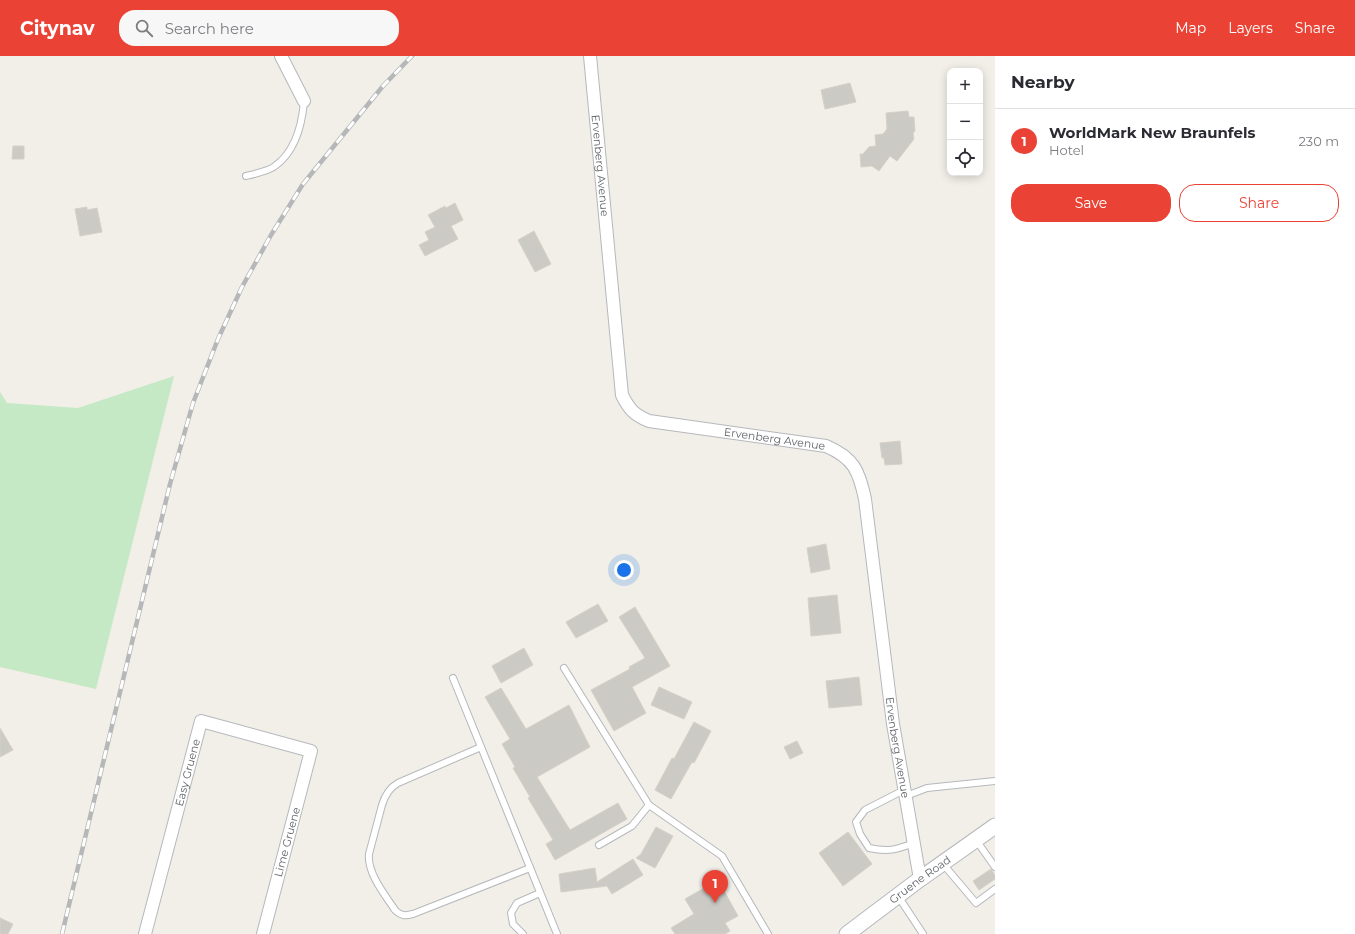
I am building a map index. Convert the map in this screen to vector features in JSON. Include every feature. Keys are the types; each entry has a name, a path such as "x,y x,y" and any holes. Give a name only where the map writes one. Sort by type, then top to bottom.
{"street":[{"path":"281,56 304,101"},
{"name":"Ervenberg Avenue","path":"590,56 622,395 632,412 649,421 826,446 849,460 857,470 865,499 893,724 920,879"},
{"name":"Easy Gruene","path":"145,934 201,721 311,751"},
{"name":"Lime Gruene","path":"263,934 311,751"},
{"name":"Gruene Road","path":"847,934 920,879 995,826"}],"lane":[{"path":"246,176 274,167 286,155 297,138 302,119 304,101"},
{"path":"564,668 649,804 722,856 768,934"},
{"path":"453,678 556,934"},
{"path":"481,747 392,786 382,805 369,854 368,860 371,871 398,914 406,916 530,868"},
{"path":"914,843 898,849 882,851 869,848 860,834 856,822 865,810 905,793 927,788 995,781"},
{"path":"599,845 632,826 649,804"},
{"path":"976,840 995,867"},
{"path":"942,864 976,902 995,889"},
{"path":"523,934 512,924 511,913 516,903 540,893"},
{"path":"898,896 923,934"}],"green space":[{"path":"174,376 96,689 0,667 0,392 7,403 78,408"}],"building":[{"path":"850,83 856,102 825,109 821,90"},
{"path":"908,111 909,117 914,117 914,139 897,161 890,156 879,171 872,166 861,167 860,154 863,154 869,147 876,146 875,135 883,134 887,129 886,113"},
{"path":"13,146 24,146 24,159 12,159"},
{"path":"455,203 463,220 451,226 458,239 425,256 419,245 429,240 425,232 435,227 428,215 445,206 446,208"},
{"path":"87,207 87,210 97,208 102,232 80,236 75,209"},
{"path":"534,231 551,264 535,272 518,240"},
{"path":"900,441 902,464 885,465 884,458 882,458 880,443"},
{"path":"826,544 830,569 811,573 807,548"},
{"path":"837,595 841,633 811,636 808,598"},
{"path":"598,604 608,621 576,638 566,622"},
{"path":"635,607 670,666 632,687 646,713 614,731 591,690 630,669 629,667 645,658 619,617"},
{"path":"524,648 533,665 501,683 492,666"},
{"path":"859,677 862,705 829,708 826,681"},
{"path":"659,687 692,702 684,719 651,705"},
{"path":"501,688 526,729 569,705 590,747 537,777 570,830 618,803 627,819 555,860 546,844 553,840 528,798 530,797 513,768 515,767 502,744 510,739 485,697"},
{"path":"694,722 711,731 694,763 692,762 671,799 655,790"},
{"path":"0,728 13,750 0,757"},
{"path":"797,741 803,753 790,759 784,747"},
{"path":"656,827 673,836 655,868 636,858 641,854"},
{"path":"848,832 872,864 843,886 819,853"},
{"path":"633,859 643,875 612,894 607,886 561,892 559,874 595,868 597,882"},
{"path":"991,869 995,875 995,879 979,890 973,881"},
{"path":"718,880 738,916 725,923 730,931 725,934 675,934 671,928 694,914 685,899"},
{"path":"0,918 13,924 8,934 0,934"}],"railway":[{"path":"62,934 170,484 193,403 218,339 242,287 271,235 303,184 383,86 412,56"}],"place":[{"name":"WorldMark New Braunfels","path":"715,903"}]}
